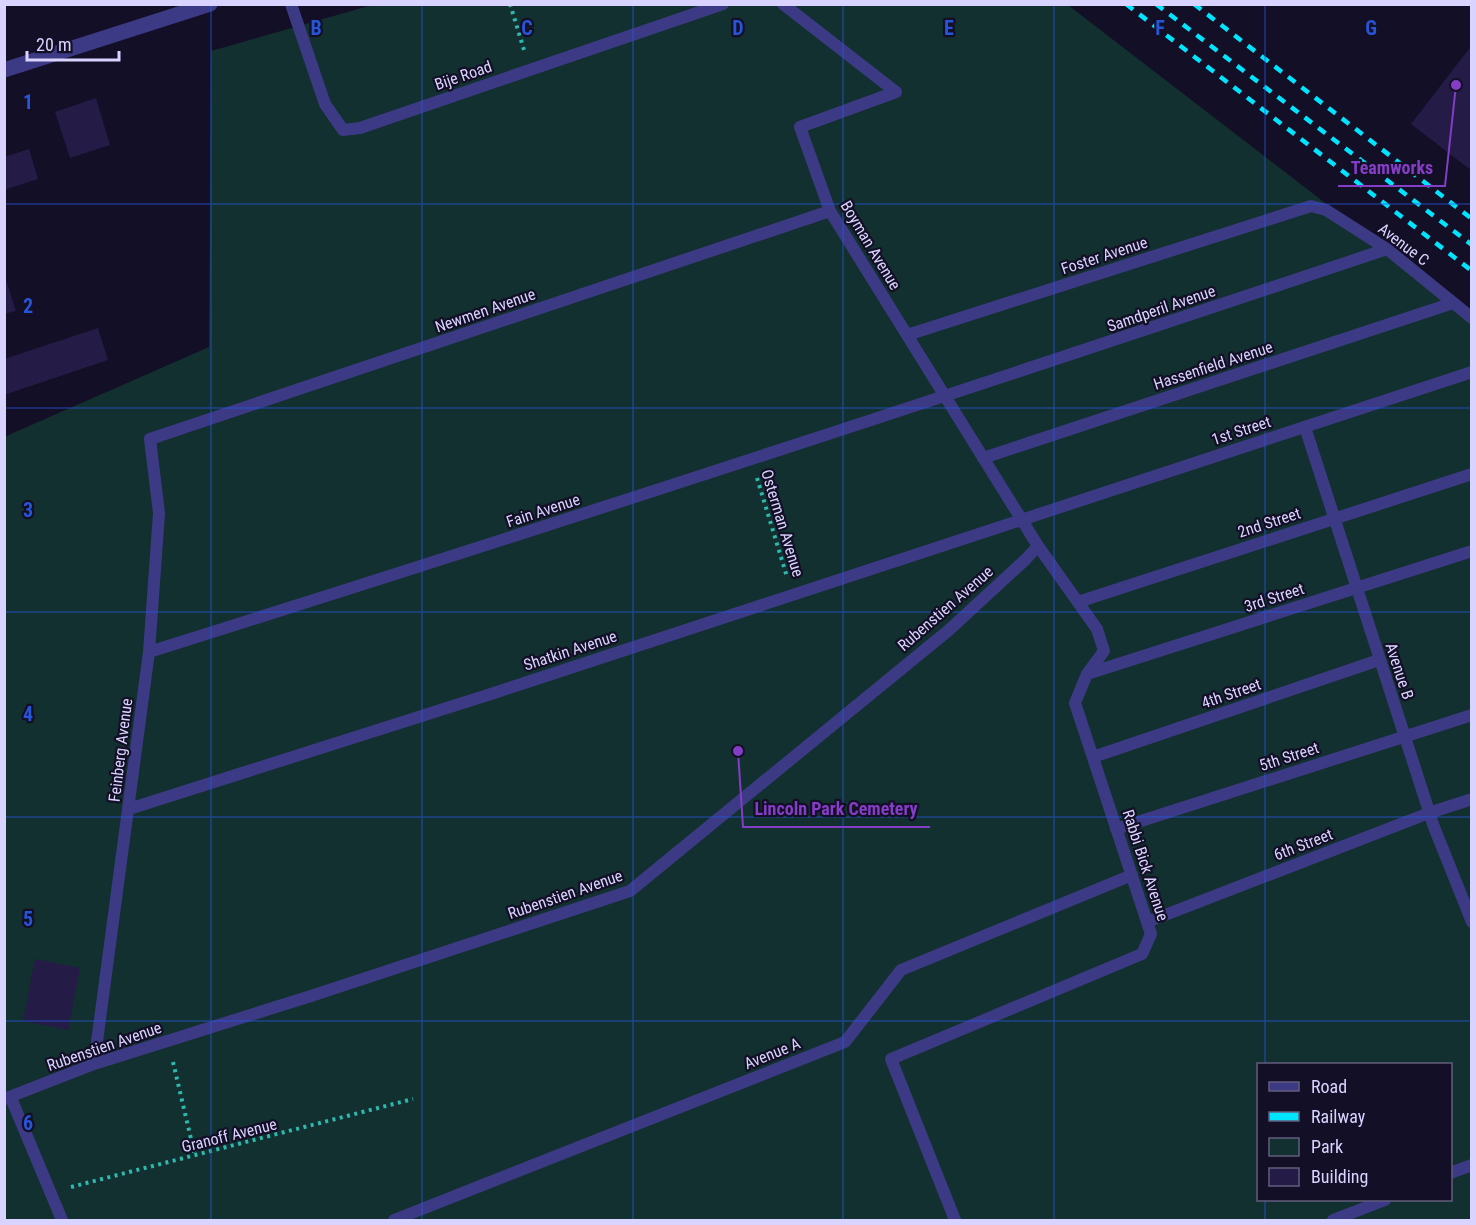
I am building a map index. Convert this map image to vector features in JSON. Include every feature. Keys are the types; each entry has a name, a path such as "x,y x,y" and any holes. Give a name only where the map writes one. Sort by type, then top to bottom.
{"street":[{"path":"4,70 210,4"}],"lane":[{"name":"Bije Road","path":"291,4 325,104 343,130 360,128 723,4"},
{"name":"Boyman Avenue","path":"783,4 896,92 800,128 830,211 945,397"},
{"name":"Avenue C","path":"1311,206 1326,210 1387,249 1472,318"},
{"name":"Foster Avenue","path":"907,335 1311,206"},
{"name":"Newmen Avenue","path":"150,439 830,211"},
{"name":"Samdperil Avenue","path":"945,397 1387,249"},
{"name":"Hassenfield Avenue","path":"983,458 1454,303"},
{"name":"1st Street","path":"1020,518 1472,372"},
{"name":"Rabbi Bick Avenue","path":"945,397 1038,546 1097,629 1104,651 1087,674 1075,704 1151,934 1142,954 891,1059 956,1221"},
{"name":"Fain Avenue","path":"149,652 945,397"},
{"name":"Avenue B","path":"1305,427 1429,813 1472,922"},
{"name":"Feinberg Avenue","path":"94,1064 149,652 159,513 150,439"},
{"name":"2nd Street","path":"1078,602 1472,474"},
{"name":"Shatkin Avenue","path":"129,809 494,693 1020,518"},
{"name":"Rubenstien Avenue","path":"8,1098 94,1064 630,891 949,630 1038,546"},
{"name":"3rd Street","path":"1087,674 1472,552"},
{"name":"4th Street","path":"1093,757 1379,660"},
{"name":"5th Street","path":"1116,829 1472,715"},
{"name":"6th Street","path":"1147,922 1429,813 1472,799"},
{"name":"Avenue A","path":"394,1221 846,1042 902,970 1132,875"},
{"path":"8,1098 62,1221"},
{"path":"1452,1172 1472,1165"},
{"path":"1333,1221 1383,1201"}],"path":[{"path":"510,4 530,70"},
{"name":"Osterman Avenue","path":"751,460 792,594"},
{"path":"168,1041 195,1156"},
{"name":"Granoff Avenue","path":"50,1193 413,1099"}],"green space":[{"path":"372,5 1068,5 1471,315 1471,1220 5,1220 4,437 209,347 211,51"}],"building":[{"path":"1472,45 1472,171 1411,124"},
{"path":"96,98 110,145 70,158 55,112"},
{"path":"29,149 38,179 4,190 4,157"},
{"path":"4,274 16,311 4,314"},
{"path":"98,328 108,360 4,395 4,359"},
{"path":"35,959 80,968 68,1030 23,1021"}],"railway":[{"path":"1126,4 1472,271"},
{"path":"1156,4 1472,245"},
{"path":"1194,4 1472,219"}],"place":[{"name":"Teamworks","path":"1456,85"},
{"name":"Lincoln Park Cemetery","path":"738,751"}]}
